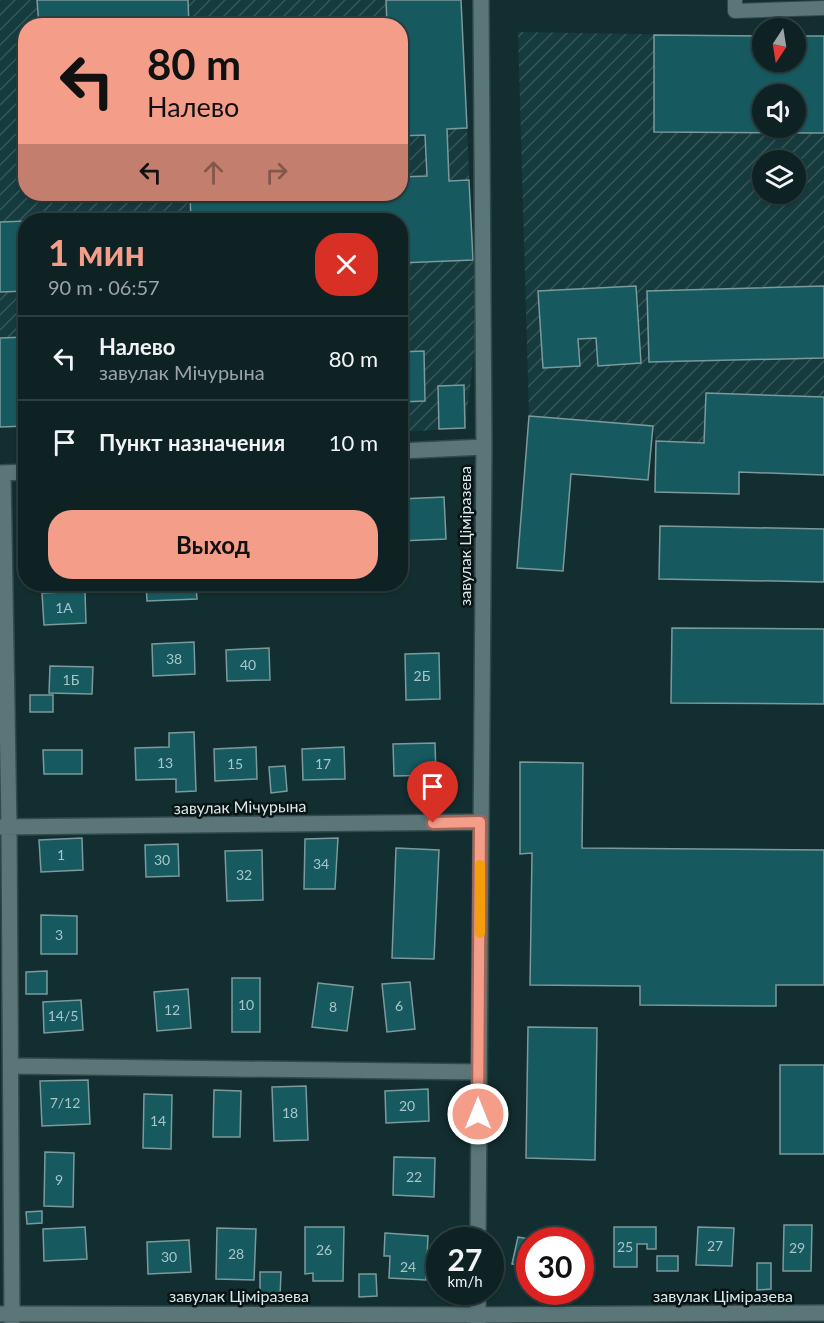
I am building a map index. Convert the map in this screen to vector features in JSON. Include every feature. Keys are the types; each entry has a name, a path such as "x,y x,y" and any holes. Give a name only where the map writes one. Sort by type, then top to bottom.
{"street":[{"name":"завулак Ціміразева","path":"478,1227 484,447 481,0"},
{"path":"408,451 484,447"},
{"path":"8,1317 11,1065 5,827 1,473 18,472"},
{"name":"завулак Мічурына","path":"5,827 480,822"},
{"path":"11,1065 479,1072"},
{"name":"завулак Ціміразева","path":"8,1317 478,1319 824,1313"}],"lane":[{"path":"735,0 735,11 824,8"}],"shaded area":[{"path":"0,0 461,0 478,321 465,428 408,432 408,213 18,213 18,426 0,427"},
{"path":"518,32 752,36 752,72 806,72 806,36 824,36 824,397 706,393 704,443 656,441 652,426 529,416"}],"building":[{"path":"37,0 188,0 189,18 38,18"},
{"path":"386,0 461,0 467,128 447,129 449,181 469,180 473,260 408,263 408,213 191,213 190,201 408,201 408,177 427,176 425,135 408,136 408,18 387,18"},
{"path":"654,35 752,36 752,72 806,72 806,36 824,36 824,133 806,133 806,84 752,84 752,133 654,132"},
{"path":"18,221 18,291 0,292 0,222"},
{"path":"636,286 641,363 598,366 596,338 578,339 580,366 543,368 538,291"},
{"path":"824,286 824,358 649,362 647,291"},
{"path":"18,337 18,426 0,427 0,338"},
{"path":"424,351 425,401 408,402 408,352"},
{"path":"464,385 465,428 439,429 438,386"},
{"path":"706,393 824,397 824,475 739,472 739,494 655,492 656,441 704,443"},
{"path":"529,416 653,426 648,480 571,474 563,571 517,568"},
{"path":"444,497 446,539 408,541 408,499"},
{"path":"660,526 824,529 824,582 659,579"},
{"path":"85,591 86,623 44,625 42,593"},
{"path":"146,591 196,591 197,599 147,601"},
{"path":"672,628 824,629 824,704 671,703"},
{"path":"194,642 195,674 153,676 152,644"},
{"path":"269,648 270,680 227,681 226,650"},
{"path":"439,653 440,699 406,700 405,654"},
{"path":"50,666 93,667 92,694 49,693"},
{"path":"30,695 53,695 53,712 30,712"},
{"path":"194,732 196,791 176,792 176,779 136,780 135,748 169,747 169,733"},
{"path":"435,743 436,775 394,776 393,744"},
{"path":"256,747 257,779 215,781 214,749"},
{"path":"344,747 345,779 303,780 302,749"},
{"path":"43,750 82,750 82,774 44,774"},
{"path":"520,762 583,763 582,848 824,850 824,985 776,985 776,1006 640,1005 640,986 530,985 532,853 520,854"},
{"path":"285,766 287,791 271,793 269,767"},
{"path":"82,838 83,870 41,872 39,840"},
{"path":"338,838 335,889 304,889 305,839"},
{"path":"178,844 179,876 146,877 145,845"},
{"path":"396,848 439,850 434,959 392,958"},
{"path":"262,850 263,900 227,901 225,851"},
{"path":"41,915 77,916 77,954 41,954"},
{"path":"47,971 47,994 26,994 26,972"},
{"path":"232,978 260,978 260,1032 232,1032"},
{"path":"410,982 415,1029 387,1032 382,984"},
{"path":"318,983 353,987 347,1031 312,1027"},
{"path":"188,989 191,1028 157,1031 154,992"},
{"path":"81,1000 83,1030 44,1033 43,1002"},
{"path":"528,1027 597,1028 595,1160 526,1158"},
{"path":"780,1065 824,1065 824,1154 780,1154"},
{"path":"88,1080 90,1124 42,1126 40,1081"},
{"path":"306,1086 308,1140 274,1141 272,1087"},
{"path":"428,1089 429,1121 386,1123 385,1091"},
{"path":"214,1090 241,1091 240,1137 213,1137"},
{"path":"144,1094 172,1095 171,1149 143,1148"},
{"path":"45,1152 74,1153 73,1207 44,1206"},
{"path":"394,1157 435,1158 434,1197 393,1195"},
{"path":"42,1211 42,1223 27,1224 26,1212"},
{"path":"784,1225 812,1225 811,1271 783,1271"},
{"path":"85,1227 87,1259 44,1261 43,1229"},
{"path":"305,1227 344,1227 343,1281 313,1281 313,1273 305,1274"},
{"path":"614,1227 656,1227 656,1249 647,1249 647,1244 637,1244 637,1267 614,1267"},
{"path":"698,1227 734,1228 732,1266 696,1265"},
{"path":"217,1228 256,1229 254,1280 216,1279"},
{"path":"385,1233 426,1236 426,1280 389,1278 390,1256 384,1256"},
{"path":"189,1240 191,1272 148,1274 147,1242"},
{"path":"516,1246 516,1265 512,1264"},
{"path":"657,1256 678,1256 678,1271 657,1271"},
{"path":"757,1263 771,1263 771,1289 757,1290"},
{"path":"260,1272 281,1272 280,1297 260,1297"},
{"path":"359,1274 376,1274 377,1296 359,1297"}],"slow traffic":[{"path":"480,865 480,933"}],"route":[{"path":"433,823 480,822 478,1114"}]}
